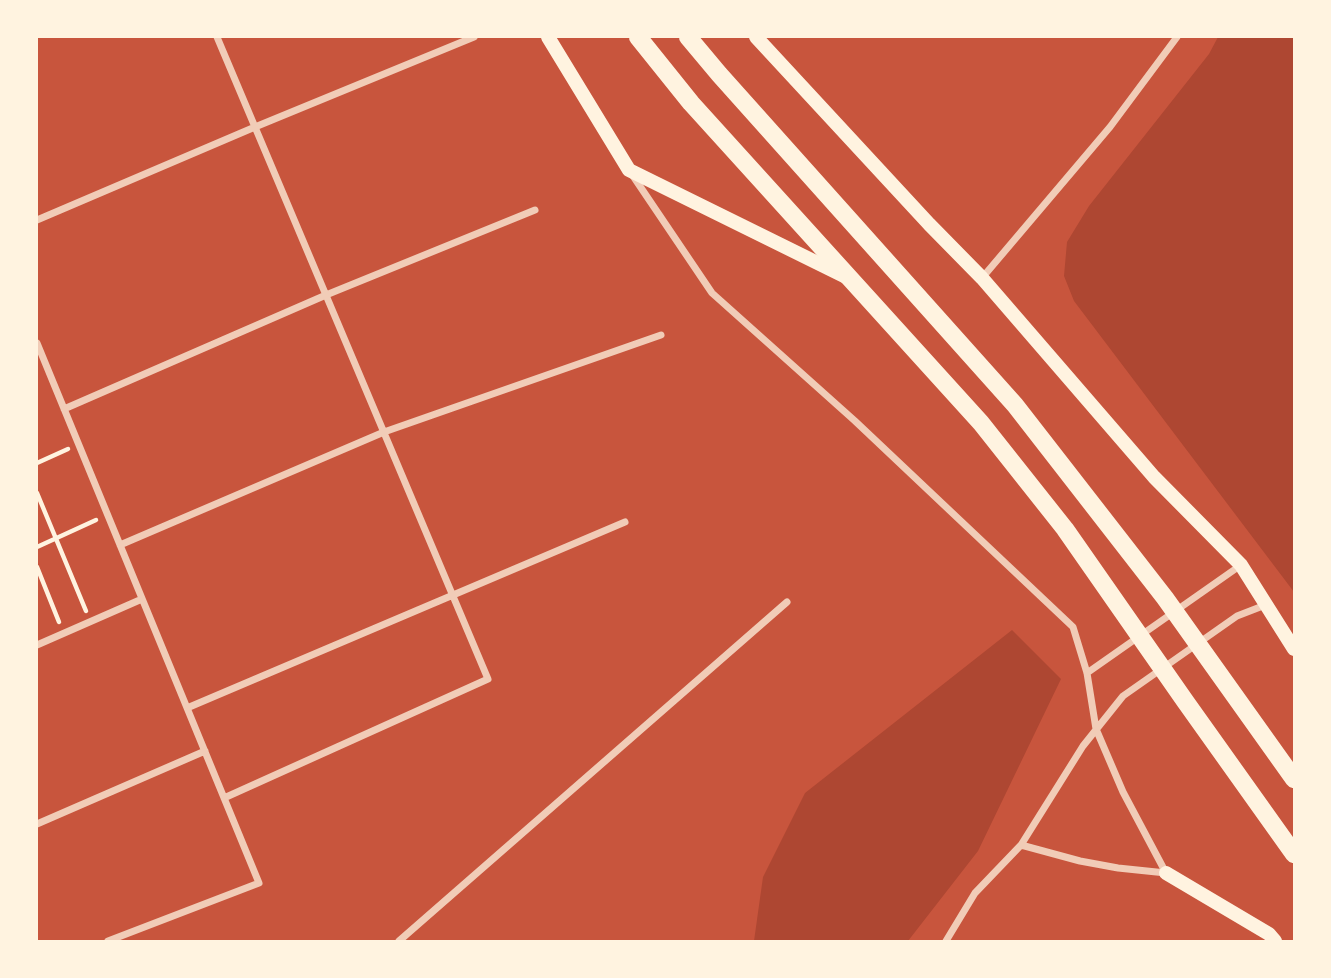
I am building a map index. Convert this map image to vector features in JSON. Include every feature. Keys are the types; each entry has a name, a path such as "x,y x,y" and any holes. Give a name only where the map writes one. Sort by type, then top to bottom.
{"main road":[{"path":"548,37 629,170 851,280"},
{"path":"638,37 691,103 981,423 1065,528 1294,854"},
{"path":"688,37 1015,405 1133,556 1294,779"},
{"path":"756,37 982,278 1154,477 1241,565 1294,649"},
{"path":"1166,873 1269,934 1275,941"}],"street":[{"path":"217,37 488,679 224,798"},
{"path":"37,220 474,37"},
{"path":"982,278 1110,127 1177,37"},
{"path":"629,170 712,293 855,421 1073,626 1087,673 1096,729 1123,792 1166,873"},
{"path":"64,409 326,295 535,210"},
{"path":"120,545 384,432 661,335"},
{"path":"37,343 260,883 108,941"},
{"path":"187,708 625,522"},
{"path":"1087,673 1241,565"},
{"path":"37,645 142,598"},
{"path":"399,941 787,602"},
{"path":"946,941 975,893 1021,845 1083,746 1123,696 1237,616 1268,604"},
{"path":"37,824 205,751"},
{"path":"1021,845 1080,861 1166,873"}],"path":[{"path":"37,463 78,444"},
{"path":"37,494 91,622"},
{"path":"37,547 108,515"},
{"path":"37,567 64,634"}],"shaded area":[{"path":"1218,37 1294,37 1294,592 1074,301 1064,276 1067,242 1089,206 1209,54"},
{"path":"1012,630 1061,679 978,851 908,941 754,941 763,877 805,793"}]}
